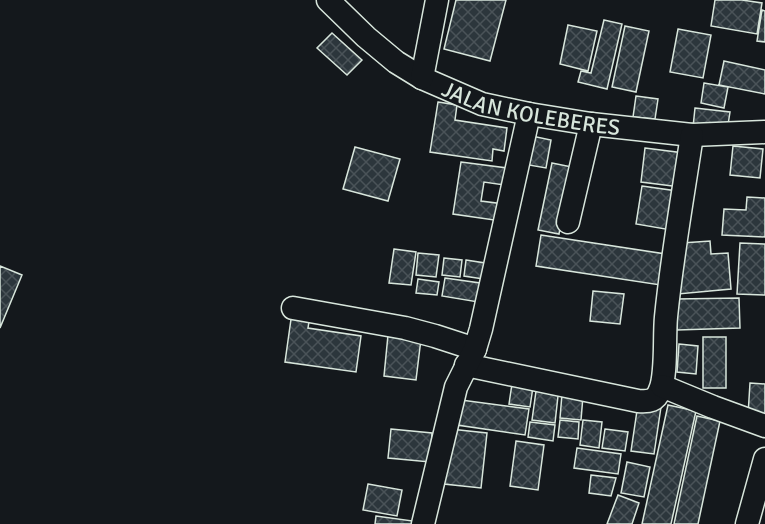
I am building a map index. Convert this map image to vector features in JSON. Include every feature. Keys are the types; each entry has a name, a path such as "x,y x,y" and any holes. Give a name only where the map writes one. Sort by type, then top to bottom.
{"street":[{"name":"JALAN KOLEBERES","path":"328,0 396,62 422,78 482,104 591,124 692,135 765,132"},
{"path":"422,78 437,0"},
{"path":"423,524 456,387 471,357 483,318 529,114"},
{"path":"568,222 591,124"},
{"path":"293,308 396,326 435,336 471,357 647,402 653,401 662,386 664,331 669,285 692,135"},
{"path":"662,386 765,426"},
{"path":"747,524 765,459"}],"building":[{"path":"456,0 506,0 490,61 444,49"},
{"path":"715,0 762,3 757,34 711,26"},
{"path":"762,10 765,11 765,42 757,41"},
{"path":"604,20 622,24 607,89 578,82 581,71 591,73"},
{"path":"568,25 597,31 588,71 560,64"},
{"path":"625,26 649,31 636,92 612,87"},
{"path":"678,29 711,35 703,78 670,72"},
{"path":"332,33 362,60 347,75 317,48"},
{"path":"724,61 765,70 765,94 719,85"},
{"path":"704,83 728,87 724,108 701,103"},
{"path":"636,96 658,99 655,119 633,117"},
{"path":"438,102 457,105 455,120 507,128 504,151 493,149 492,161 430,152"},
{"path":"695,108 730,112 727,131 693,127"},
{"path":"527,135 551,140 546,168 523,164"},
{"path":"733,146 763,149 760,178 730,175"},
{"path":"355,147 400,159 388,201 343,189"},
{"path":"645,148 684,153 680,187 641,182"},
{"path":"461,162 507,168 504,185 484,182 481,201 504,204 501,221 453,214"},
{"path":"552,163 572,167 559,234 538,230"},
{"path":"642,186 677,191 671,230 636,224"},
{"path":"747,197 765,198 765,237 722,235 724,209 746,210"},
{"path":"541,235 672,255 667,286 536,266"},
{"path":"710,241 711,254 728,253 731,289 678,294 682,243"},
{"path":"740,243 765,244 765,295 737,294"},
{"path":"394,249 416,252 411,285 389,283"},
{"path":"418,253 439,255 436,277 416,275"},
{"path":"444,258 462,260 460,277 442,275"},
{"path":"466,260 485,263 483,279 464,276"},
{"path":"0,266 22,275 0,328"},
{"path":"445,278 480,283 478,302 442,296"},
{"path":"418,279 439,282 437,295 416,293"},
{"path":"593,291 624,294 620,324 590,321"},
{"path":"739,298 740,328 677,330 676,299"},
{"path":"292,312 310,315 308,328 361,336 356,372 285,362"},
{"path":"388,335 421,339 416,380 384,376"},
{"path":"703,337 726,337 726,388 703,388"},
{"path":"679,344 698,346 696,374 677,372"},
{"path":"513,377 534,380 530,407 509,404"},
{"path":"750,383 765,384 765,416 748,415"},
{"path":"537,384 559,387 555,423 532,420"},
{"path":"562,394 583,396 581,420 560,418"},
{"path":"461,400 529,409 525,435 457,425"},
{"path":"638,404 661,407 654,454 631,451"},
{"path":"668,405 696,411 671,524 642,524"},
{"path":"697,416 720,421 698,524 674,524"},
{"path":"560,420 579,422 578,439 558,437"},
{"path":"583,420 602,422 599,448 580,445"},
{"path":"530,422 555,425 553,441 528,437"},
{"path":"391,429 432,433 430,462 388,458"},
{"path":"450,429 487,433 481,488 444,484"},
{"path":"605,429 628,432 625,451 602,448"},
{"path":"516,441 544,445 538,490 510,486"},
{"path":"577,448 621,454 618,474 574,468"},
{"path":"627,462 650,467 644,497 621,493"},
{"path":"591,475 616,478 611,496 589,493"},
{"path":"368,484 402,490 397,516 363,510"},
{"path":"618,495 639,503 632,524 607,524"},
{"path":"376,516 413,521 412,524 375,524"}]}
